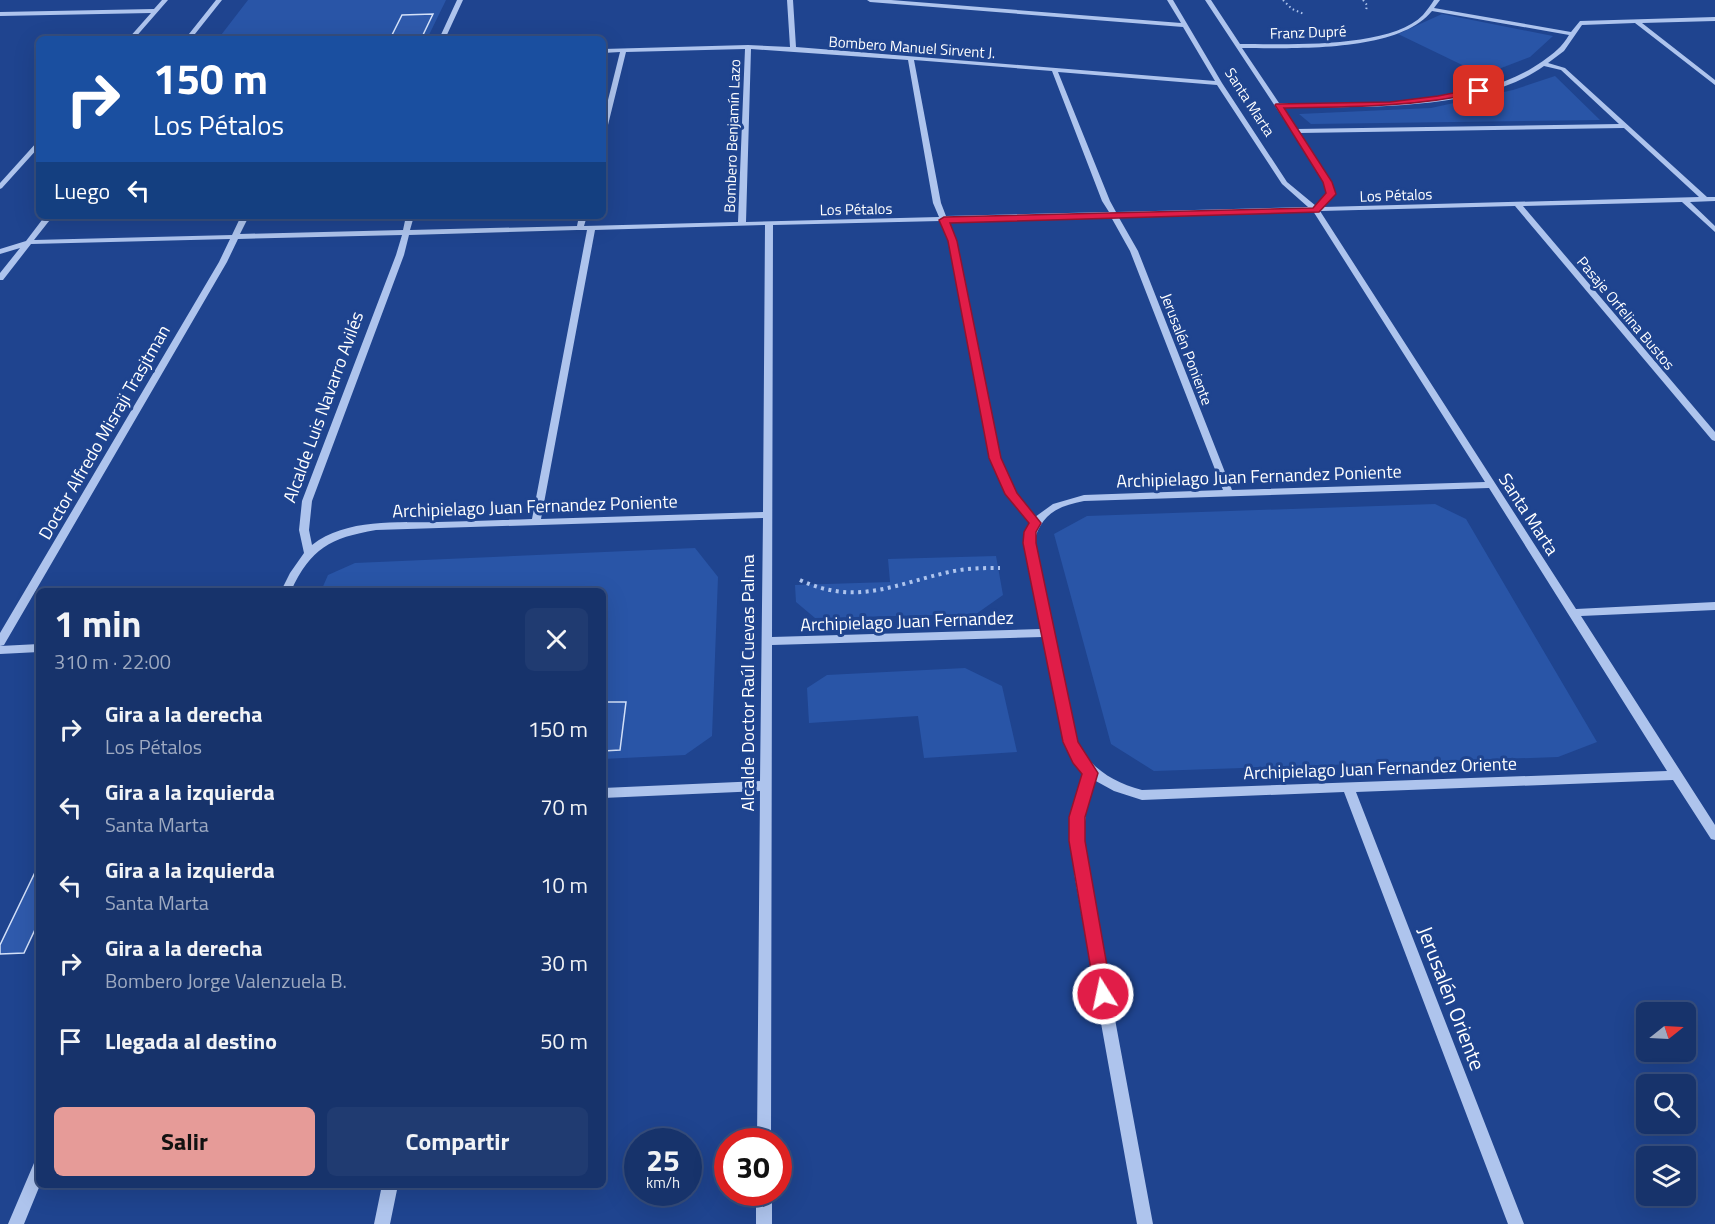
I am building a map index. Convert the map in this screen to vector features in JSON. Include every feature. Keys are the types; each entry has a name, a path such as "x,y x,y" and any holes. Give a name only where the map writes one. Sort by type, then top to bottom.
{"street":[{"path":"134,36 165,0"},
{"path":"190,36 219,0"},
{"path":"443,36 460,0"},
{"path":"790,0 793,49"},
{"path":"870,0 1184,25"},
{"name":"Santa Marta","path":"1170,0 1219,83 1284,183 1316,210 1715,835"},
{"name":"Santa Marta","path":"1208,0 1328,182 1331,194 1316,210"},
{"name":"Franz Dupré","path":"1238,45 1329,45 1368,39 1408,26 1432,9 1437,0"},
{"path":"1432,9 1572,34"},
{"path":"0,15 155,11"},
{"path":"1279,105 1390,104 1438,99 1479,91 1514,79 1544,64 1564,48 1580,23 1715,19"},
{"path":"1635,21 1715,83"},
{"name":"Bombero Manuel Sirvent J.","path":"606,51 748,47 793,49 1219,83"},
{"name":"Bombero Benjamín Lazo","path":"742,225 748,47"},
{"path":"606,121 623,51"},
{"path":"911,59 937,203 952,241 995,458 1011,494 1035,523 1030,532 1029,543 1070,742 1078,758 1090,773 1077,817 1079,860 1145,1224"},
{"path":"1544,64 1563,69 1706,200"},
{"name":"Jerusalén Poniente","path":"1054,69 1107,201 1134,251 1229,494"},
{"path":"1296,131 1626,126"},
{"path":"0,187 36,146"},
{"name":"Los Pétalos","path":"0,252 29,242 769,225 1715,199"},
{"path":"1684,200 1715,230"},
{"name":"Pasaje Orfelina Bustos","path":"1517,204 1715,438"},
{"path":"0,278 47,219"},
{"name":"Doctor Alfredo Misraji Trasjtman","path":"0,642 223,262 244,219"},
{"name":"Alcalde Luis Navarro Avilés","path":"309,553 304,517 308,501 400,255 409,219"},
{"path":"580,229 582,219"},
{"name":"Alcalde Doctor Raúl Cuevas Palma","path":"764,1128 769,225"},
{"path":"536,522 591,229"},
{"name":"Archipielago Juan Fernandez Poniente","path":"1035,523 1055,506 1084,498 1490,485"},
{"name":"Archipielago Juan Fernandez Poniente","path":"309,553 338,535 357,529 767,515"},
{"path":"287,588 299,563 309,553"},
{"path":"1574,613 1715,606"},
{"name":"Archipielago Juan Fernandez","path":"767,641 1048,633"},
{"path":"0,650 36,648"},
{"name":"Archipielago Juan Fernandez Oriente","path":"1090,773 1108,784 1142,795 1677,775"},
{"path":"606,793 766,786"},
{"name":"Jerusalén Oriente","path":"1348,788 1516,1224"},
{"path":"16,1224 36,1175"},
{"path":"382,1224 389,1188"},
{"path":"764,1206 764,1224"}],"path":[{"path":"1282,0 1286,5"},
{"path":"767,579 796,577 821,589 838,593 860,594 955,571 1034,566"}],"shaded area":[{"path":"248,0 446,0 428,36 220,36"},
{"path":"1442,14 1553,36 1530,57 1483,75 1398,34"},
{"path":"1555,76 1600,120 1311,124 1299,114 1431,108 1513,90"},
{"path":"1435,504 1466,519 1597,742 1558,757 1154,771 1111,744 1054,534 1087,516"},
{"path":"695,548 718,577 712,736 685,755 606,759 606,588 322,588 328,575 355,563"},
{"path":"996,556 1003,595 976,614 815,618 796,602 795,585 890,582 888,559"},
{"path":"965,668 1002,686 1017,752 924,758 918,716 809,723 807,688 827,675"}],"building":[{"path":"433,14 422,36 392,36 402,15"},
{"path":"606,702 626,702 620,750 606,751"},
{"path":"36,870 36,927 24,953 0,954 0,945"}],"route":[{"path":"1103,994 1077,841 1077,817 1090,773 1078,758 1070,742 1029,543 1030,532 1035,523 1011,494 995,458 952,241 944,220 1316,210 1327,201 1331,194 1328,182 1279,105 1390,104 1438,99 1479,91"}]}
